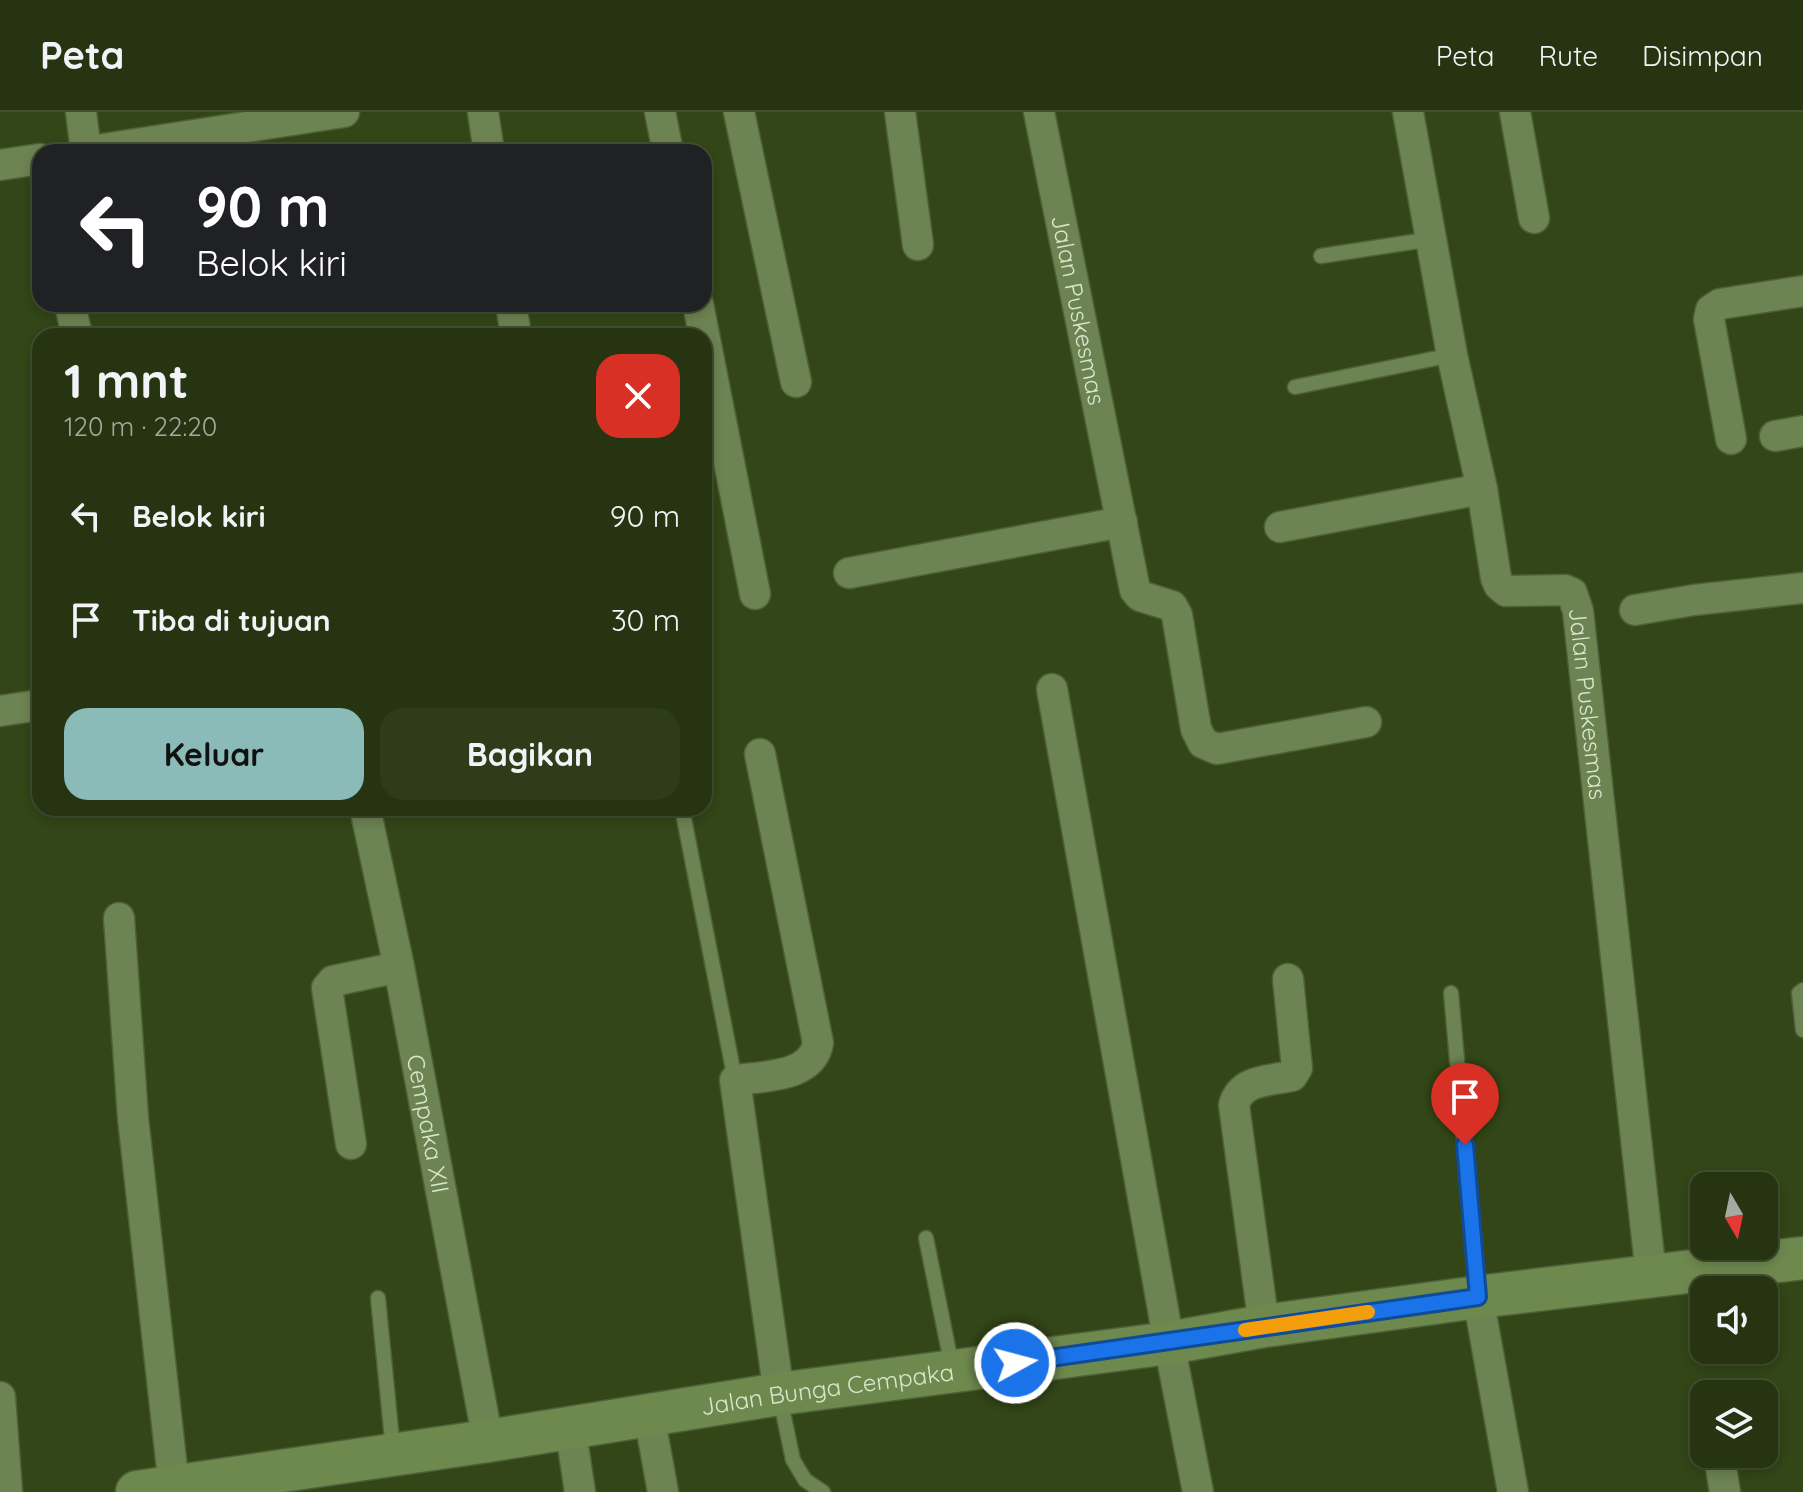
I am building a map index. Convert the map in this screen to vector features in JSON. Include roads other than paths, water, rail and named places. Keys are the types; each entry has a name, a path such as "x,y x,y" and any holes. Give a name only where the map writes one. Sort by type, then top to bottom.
{"street":[{"path":"81,112 84,144"},
{"path":"137,144 344,112"},
{"path":"483,112 488,144"},
{"path":"660,112 666,144"},
{"path":"739,112 796,382"},
{"path":"900,112 918,245"},
{"name":"Jalan Puskesmas","path":"1039,112 1135,590 1140,596 1172,606 1177,615 1196,729 1203,743 1217,749 1366,722"},
{"name":"Jalan Puskesmas","path":"1408,112 1452,355 1482,489 1499,585 1506,591 1565,590 1572,593 1578,611 1651,1275"},
{"path":"1515,112 1534,218"},
{"path":"0,165 32,160"},
{"path":"1731,439 1709,319 1711,310 1720,304 1803,291"},
{"path":"712,375 755,594"},
{"path":"1280,527 1482,489"},
{"path":"849,573 1122,522"},
{"path":"1635,610 1803,588"},
{"path":"1052,689 1198,1492"},
{"path":"0,711 32,706"},
{"path":"760,754 818,1043 816,1055 806,1066 735,1080 779,1394"},
{"name":"Cempaka XII","path":"367,816 399,967 488,1441"},
{"path":"119,918 155,1489"},
{"path":"351,1144 327,988 333,981 399,967"},
{"path":"1264,1326 1234,1105 1237,1094 1244,1087 1292,1076 1297,1068 1288,979"},
{"name":"Jalan Bunga Cempaka","path":"155,1489 319,1479 394,1454 779,1394 1169,1343 1264,1326 1478,1297 1803,1258"},
{"path":"1478,1297 1513,1492"},
{"path":"0,1397 7,1492"},
{"path":"649,1415 663,1492"},
{"path":"570,1426 580,1492"},
{"path":"1721,1468 1725,1492"}],"lane":[{"path":"1321,256 1432,239"},
{"path":"1295,387 1452,355"},
{"path":"684,816 735,1080"},
{"path":"1803,990 1799,993 1799,1003 1803,1030"},
{"path":"1451,993 1478,1297"},
{"path":"926,1238 953,1371"},
{"path":"378,1298 394,1454"},
{"path":"779,1394 793,1460 805,1480 823,1492"}]}
